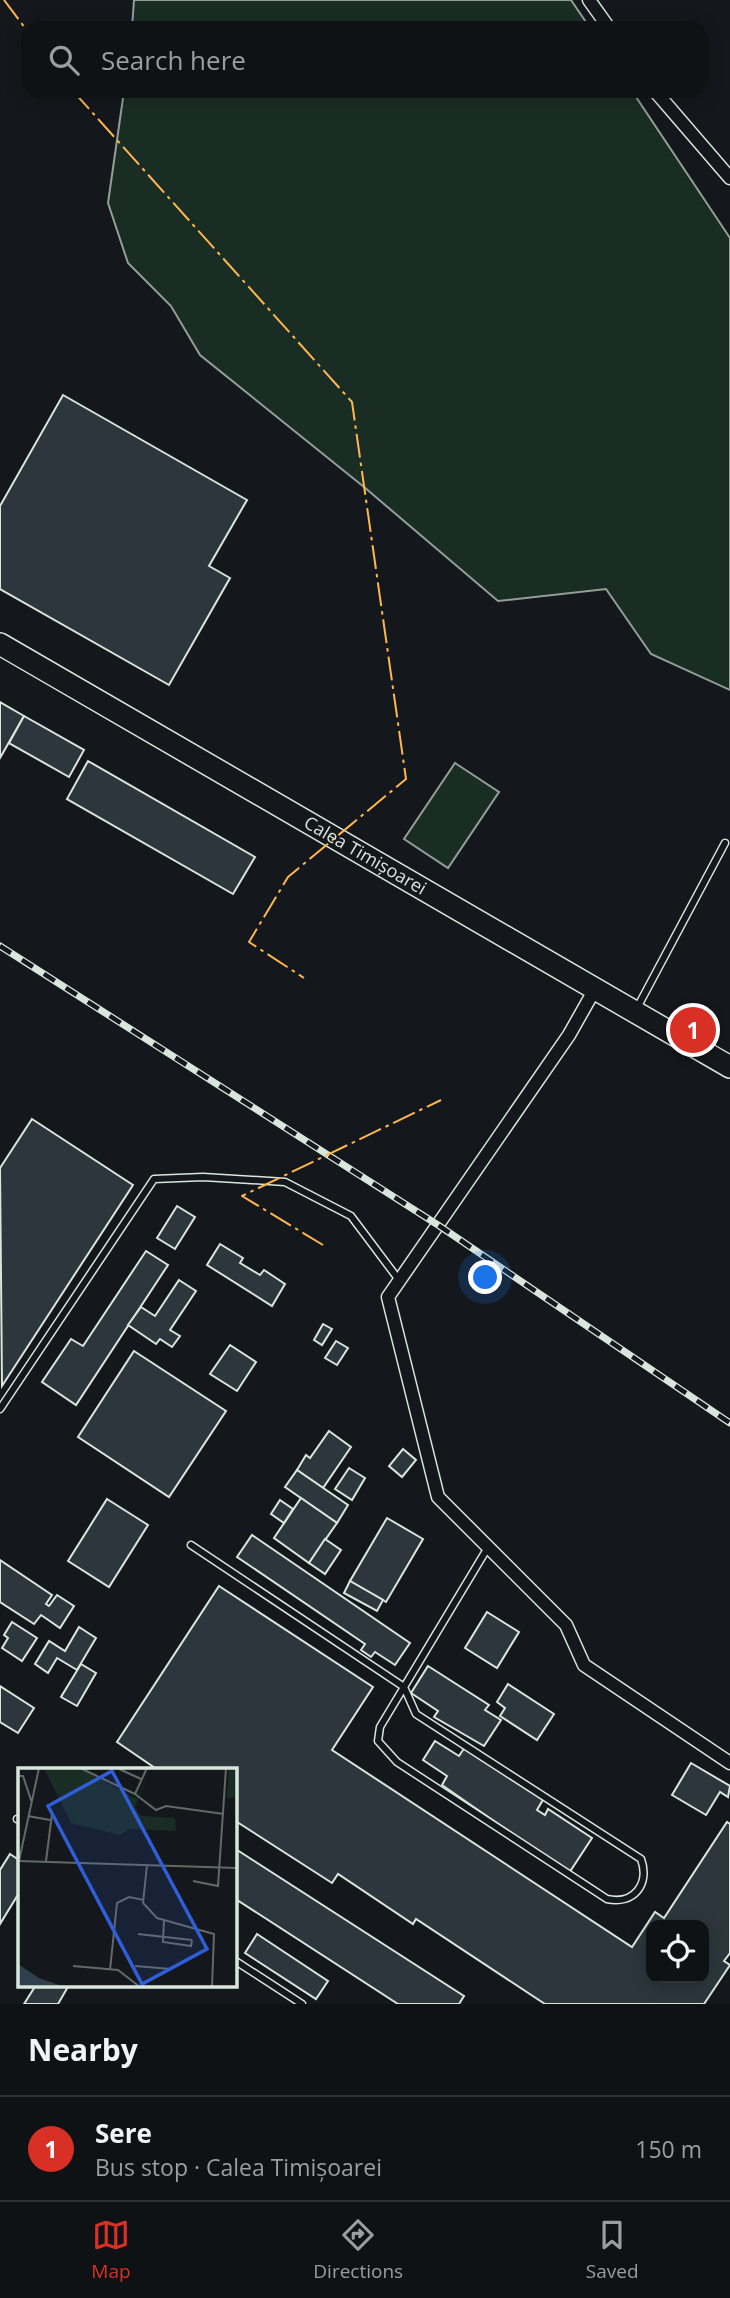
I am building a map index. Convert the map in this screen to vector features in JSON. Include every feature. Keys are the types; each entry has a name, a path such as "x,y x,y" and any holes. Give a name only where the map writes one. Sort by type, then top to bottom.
{"main road":[{"name":"Calea Timișoarei","path":"0,643 730,1067"}],"street":[{"path":"589,0 604,21"},
{"path":"661,98 730,178"},
{"path":"595,989 569,1035 388,1297 438,1497 487,1549 566,1625 584,1665 730,1763"}],"lane":[{"path":"635,1012 725,843"},
{"path":"0,1409 154,1179 203,1177 285,1182 351,1216 399,1280"},
{"path":"191,1545 404,1688 416,1714 641,1859 645,1870 638,1892 619,1902 607,1899 385,1752 378,1741 380,1727 404,1688 487,1549"},
{"path":"236,1961 302,2004"}],"green space":[{"path":"134,0 571,0 585,21 132,21"},
{"path":"123,98 637,98 730,238 730,690 651,654 606,589 498,601 364,487 200,355 171,306 128,263 108,203"},
{"path":"455,763 499,792 448,868 404,839"}],"building":[{"path":"63,395 247,500 209,566 230,578 169,685 0,589 0,506"},
{"path":"0,702 24,716 0,758"},
{"path":"24,716 84,750 69,777 9,743"},
{"path":"88,761 255,857 233,894 67,799"},
{"path":"32,1119 133,1185 2,1386 0,1168"},
{"path":"177,1206 195,1217 175,1249 157,1238"},
{"path":"220,1244 243,1258 240,1263 260,1275 264,1270 285,1284 272,1306 207,1265"},
{"path":"146,1251 168,1265 76,1405 42,1382 71,1339 83,1346"},
{"path":"179,1280 196,1291 170,1330 180,1336 172,1347 160,1339 156,1344 128,1325 141,1307 155,1316"},
{"path":"323,1324 332,1329 322,1345 314,1340"},
{"path":"336,1341 348,1348 337,1365 325,1358"},
{"path":"230,1345 256,1362 237,1391 210,1374"},
{"path":"134,1351 226,1411 169,1497 78,1437"},
{"path":"329,1431 351,1447 323,1488 297,1470 306,1455 310,1458"},
{"path":"403,1449 416,1460 402,1477 389,1466"},
{"path":"349,1468 365,1478 352,1500 335,1489"},
{"path":"297,1470 348,1505 337,1523 285,1487"},
{"path":"301,1498 337,1523 309,1563 274,1538"},
{"path":"107,1499 148,1525 109,1587 68,1561"},
{"path":"280,1500 293,1509 284,1523 271,1514"},
{"path":"387,1518 423,1539 386,1602 350,1581"},
{"path":"252,1535 410,1643 395,1665 375,1652 371,1657 361,1650 365,1644 237,1557"},
{"path":"325,1539 341,1550 325,1574 309,1563"},
{"path":"0,1560 52,1595 46,1604 49,1606 57,1595 74,1606 60,1628 41,1615 34,1624 0,1602"},
{"path":"350,1581 383,1600 377,1611 344,1593"},
{"path":"219,1586 373,1687 332,1750 632,1947 646,1926 646,1983 709,1983 709,1920 650,1920 655,1912 664,1918 727,1822 730,1824 730,1953 724,1961 730,1965 704,2004 545,2004 416,1919 413,1924 338,1874 332,1883 236,1821 236,1768 155,1768 117,1742"},
{"path":"487,1612 519,1632 497,1668 465,1648"},
{"path":"12,1622 37,1638 22,1661 2,1648 8,1638 4,1635"},
{"path":"79,1627 96,1638 77,1670 57,1658 48,1673 35,1664 49,1641 65,1651"},
{"path":"81,1664 96,1673 77,1706 61,1697"},
{"path":"428,1666 489,1705 485,1710 501,1720 484,1746 434,1717 438,1711 411,1693"},
{"path":"508,1684 554,1714 537,1740 500,1716 505,1708 497,1702"},
{"path":"0,1686 34,1708 18,1733 0,1722"},
{"path":"435,1741 459,1756 465,1747 544,1798 537,1810 545,1815 548,1809 592,1838 569,1873 442,1785 447,1776 423,1760"},
{"path":"691,1763 730,1786 728,1797 720,1792 706,1815 672,1795"},
{"path":"236,1849 464,1996 459,2004 398,2004 236,1899"},
{"path":"10,1854 18,1859 18,1895 0,1924 0,1870"},
{"path":"257,1934 328,1981 316,1999 245,1953"},
{"path":"35,1986 68,1986 58,2004 24,2004"}],"railway":[{"path":"0,946 438,1225 730,1423"}],"power":[{"path":"4,0 21,23"},
{"path":"79,98 352,402 406,779 288,877 249,942 304,978"},
{"path":"323,1245 242,1196 441,1100"}],"place":[{"name":"Sere","path":"693,1030"}]}
